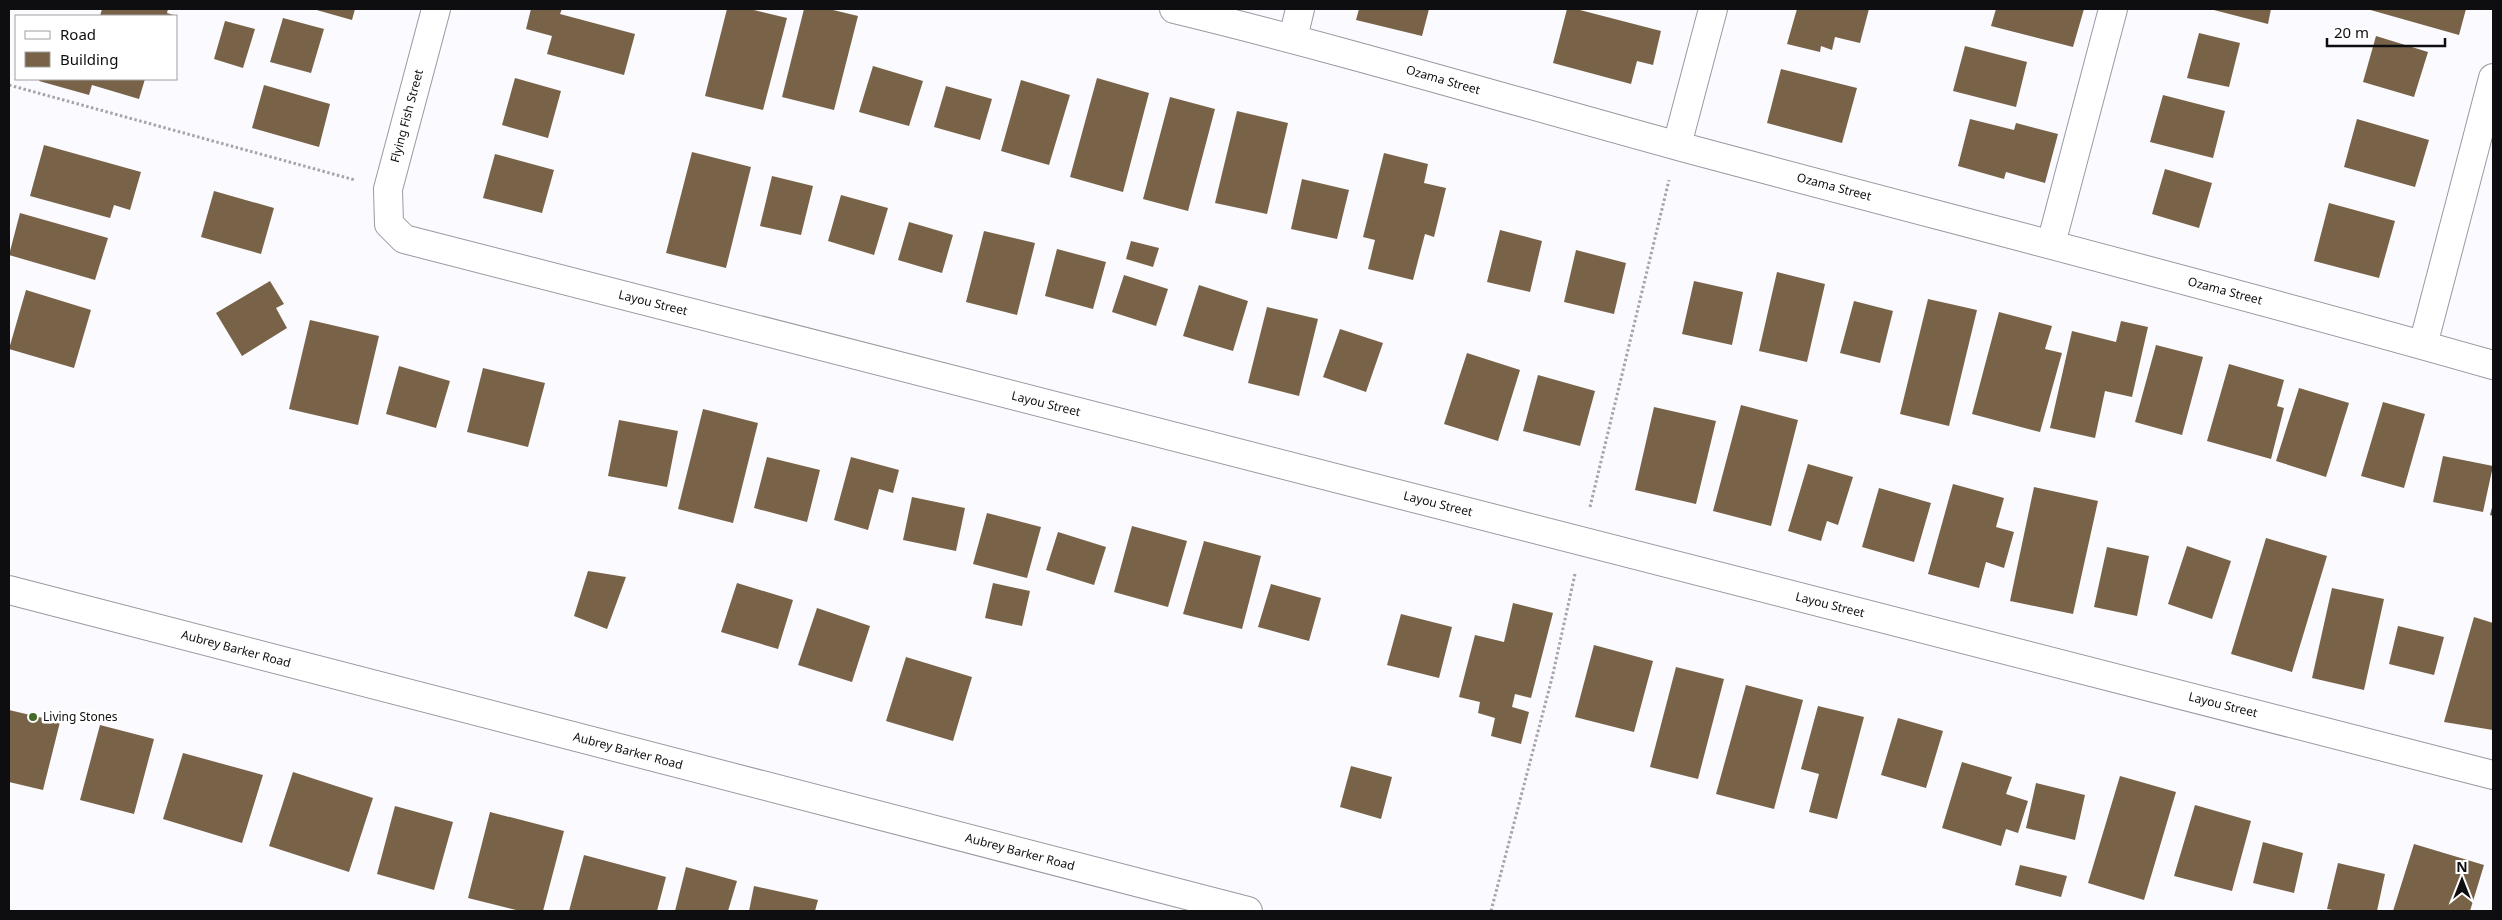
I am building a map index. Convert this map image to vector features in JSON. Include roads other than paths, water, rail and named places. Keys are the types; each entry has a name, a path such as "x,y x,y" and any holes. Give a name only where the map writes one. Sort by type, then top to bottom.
{"street":[{"name":"Flying Fish Street","path":"389,224 388,189 436,9"},
{"name":"Ozama Street","path":"1174,9 1293,38 1677,145 2051,244 2493,365"},
{"path":"1293,38 1300,9"},
{"path":"1677,145 1713,9"},
{"path":"2051,244 2113,9"},
{"path":"2422,345 2493,78"},
{"name":"Layou Street","path":"389,224 404,239 2493,775"},
{"name":"Aubrey Barker Road","path":"9,590 1248,911"}],"place":[{"name":"Living Stones","path":"33,717"}]}
